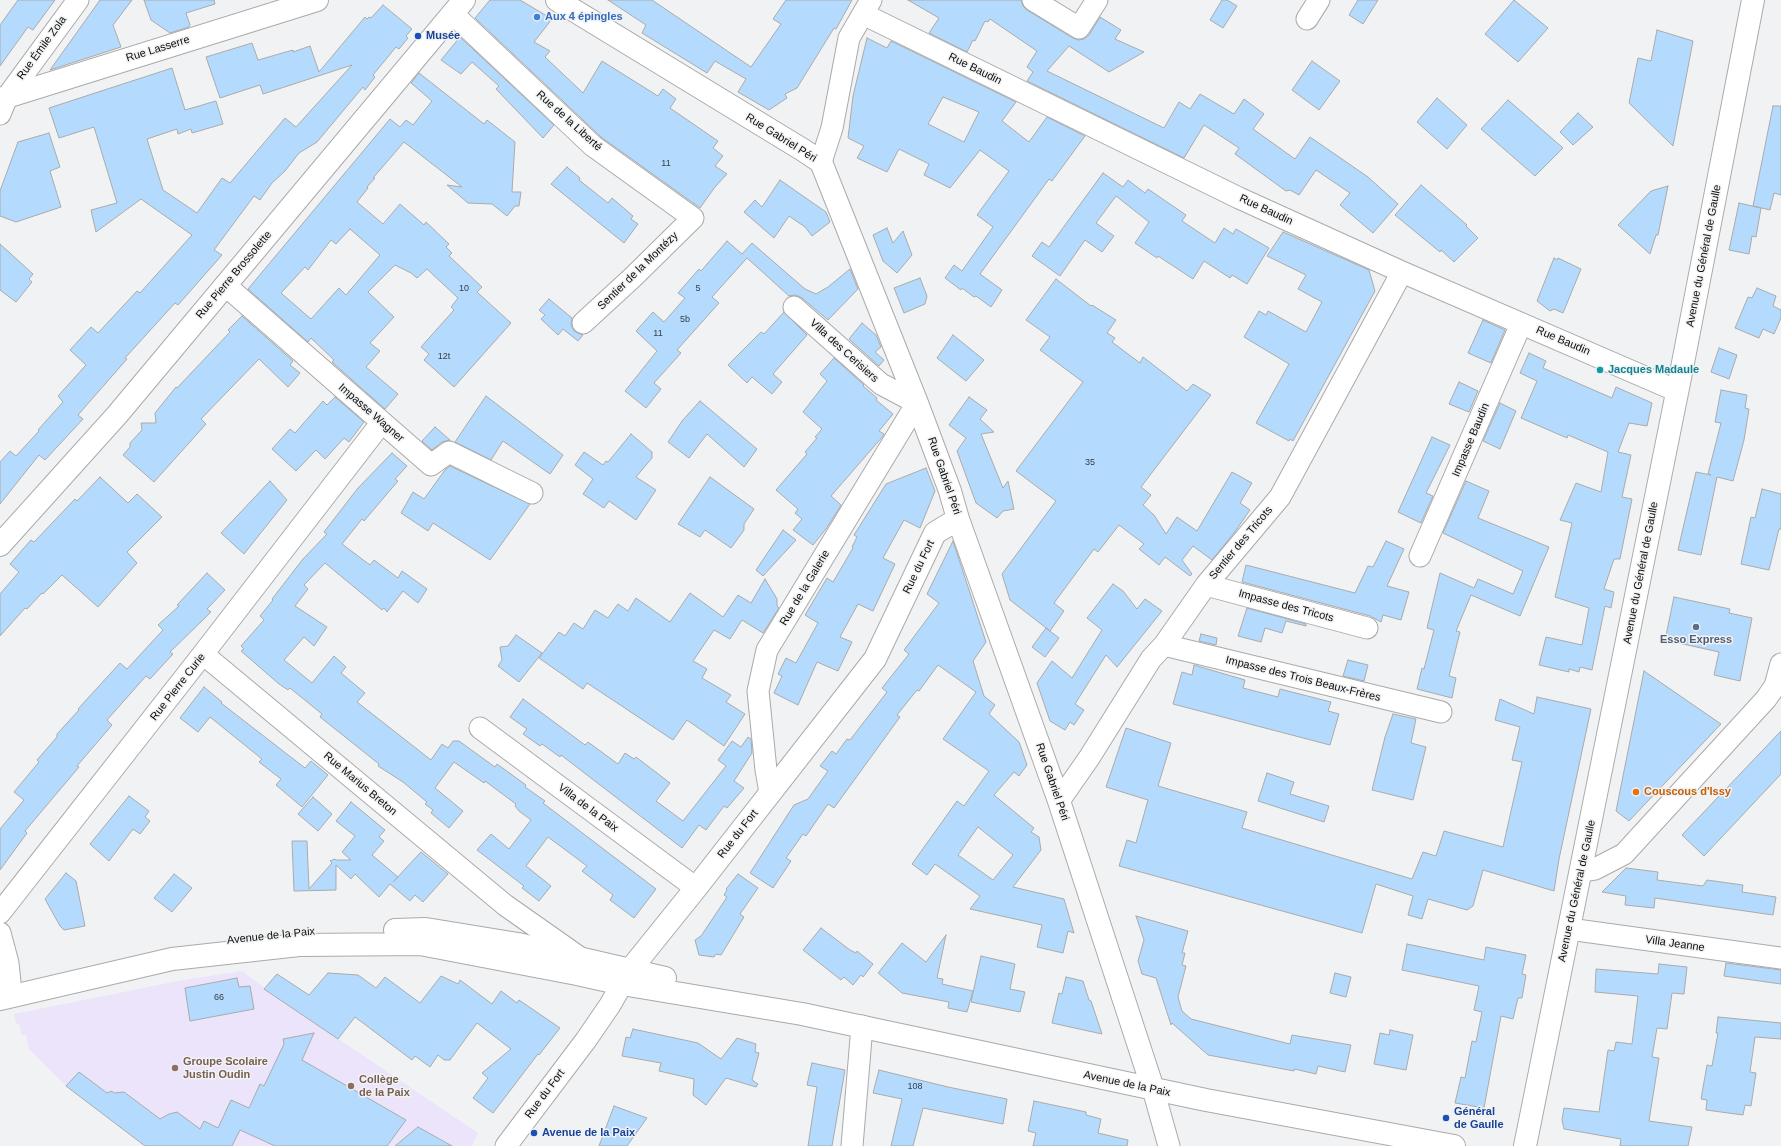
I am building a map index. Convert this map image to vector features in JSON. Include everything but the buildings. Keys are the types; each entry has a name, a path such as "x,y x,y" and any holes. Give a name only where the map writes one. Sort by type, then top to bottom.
{"main road":[{"name":"Rue Lasserre","path":"2,103 317,0"},
{"name":"Rue Gabriel Péri","path":"557,0 821,162 917,402 950,492 958,519 1059,801 1153,1089"},
{"name":"Avenue du Général de Gaulle","path":"1525,1146 1582,871 1753,0"},
{"name":"Rue Pierre Brossolette","path":"0,546 117,416 459,7"},
{"name":"Rue du Fort","path":"626,977 875,659 935,533 958,519"},
{"name":"Avenue de la Paix","path":"3,991 168,947 303,930 426,929 503,942 579,958 626,977"},
{"name":"Avenue de la Paix","path":"3,991 172,959 299,945 420,944 577,974 626,977 1153,1089 1454,1146"}],"street":[{"name":"Rue Émile Zola","path":"2,103 78,0"},
{"path":"1033,0 1079,28 1097,0"},
{"path":"1307,19 1320,0"},
{"name":"Rue de la Liberté","path":"459,7 594,146 694,218"},
{"path":"821,162 832,128 849,38 867,7"},
{"name":"Rue Baudin","path":"867,7 1238,198 1402,272 1677,391"},
{"name":"Sentier de la Montézy","path":"583,323 694,218"},
{"name":"Sentier des Tricots","path":"1059,801 1089,758 1140,674 1164,646 1206,585 1280,497 1402,272"},
{"name":"Impasse Wagner","path":"225,285 431,465 449,452 532,493"},
{"name":"Villa des Cerisiers","path":"794,307 881,384 917,402"},
{"name":"Impasse Baudin","path":"1420,556 1521,324"},
{"name":"Rue de la Galerie","path":"770,792 766,770 758,691 767,650 917,402"},
{"name":"Rue Pierre Curie","path":"0,914 203,654 353,457 382,422"},
{"name":"Impasse des Tricots","path":"1206,585 1367,628"},
{"name":"Impasse des Trois Beaux-Frères","path":"1164,646 1442,712"},
{"name":"Rue Marius Breton","path":"203,654 516,914 579,958"},
{"path":"1582,871 1595,869 1624,854 1766,699 1779,688 1781,664"},
{"name":"Villa de la Paix","path":"480,728 696,888"},
{"path":"503,942 516,914"},
{"name":"Villa Jeanne","path":"1569,929 1781,958"},
{"path":"0,933 8,963 3,991"},
{"name":"Rue du Fort","path":"506,1146 586,1040 626,977"},
{"path":"852,1146 862,1026"},
{"path":"1153,1089 1169,1146"}],"shaded area":[{"name":"Groupe Scolaire Justin Oudin","path":"242,971 265,988 264,989 478,1133 472,1146 145,1146 66,1086 29,1049 26,1034 22,1035 19,1024 16,1023 14,1014 178,981"}],"place":[{"name":"Aux 4 épingles","path":"537,17"},
{"name":"Musée","path":"418,36"},
{"name":"Jacques Madaule","path":"1600,370"},
{"name":"Esso Express","path":"1696,627"},
{"name":"Couscous d'Issy","path":"1636,792"},
{"name":"Groupe Scolaire Justin Oudin","path":"175,1068"},
{"name":"Collège de la Paix","path":"351,1086"},
{"name":"Général de Gaulle","path":"1446,1118"},
{"name":"Avenue de la Paix","path":"534,1133"}]}
